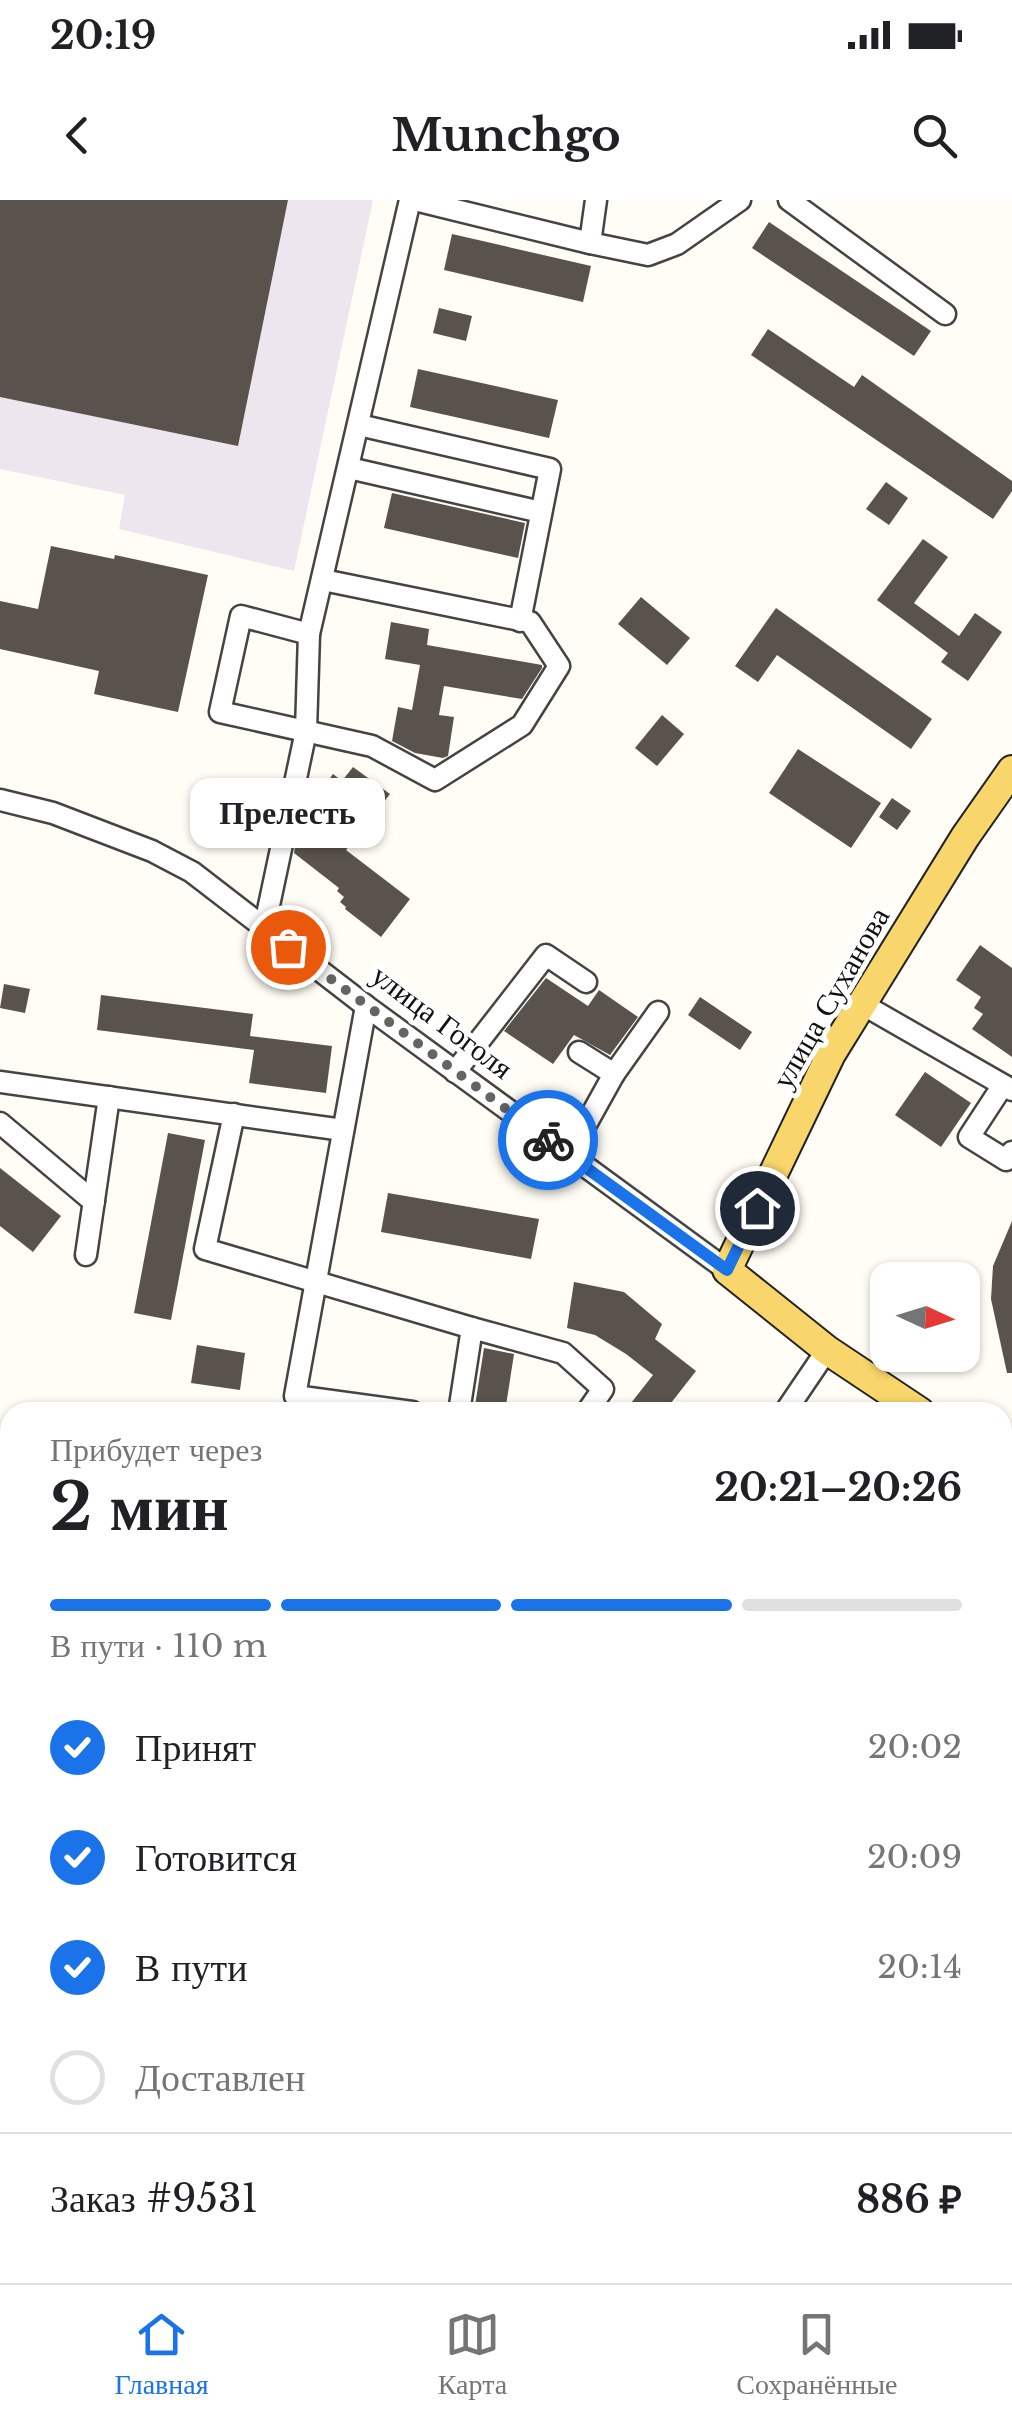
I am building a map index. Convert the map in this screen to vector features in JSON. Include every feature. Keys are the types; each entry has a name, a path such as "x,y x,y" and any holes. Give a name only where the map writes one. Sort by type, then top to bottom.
{"main road":[{"name":"улица Суханова","path":"727,1270 831,1054 965,837 1012,770"},
{"name":"улица Гоголя","path":"727,1270 827,1350 905,1402"}],"street":[{"path":"264,928 306,731 310,634 412,200 648,256 678,244 740,200"},
{"path":"590,243 596,200"},
{"path":"789,200 945,314"},
{"path":"358,425 550,468 520,620"},
{"path":"349,468 541,512"},
{"path":"310,634 241,616 220,712 372,746 435,780 522,726 559,666 530,622 324,580"},
{"name":"улица Гоголя","path":"0,800 54,812 152,851 192,872 366,1006 727,1270"},
{"path":"455,1072 546,955 586,982"},
{"path":"862,1004 1007,1088 969,1138 1006,1160 1012,1152"},
{"path":"339,1402 295,1396 366,1006"},
{"path":"569,1155 614,1074 658,1012"},
{"path":"579,1052 614,1074"},
{"path":"0,1082 343,1130"},
{"path":"86,1254 108,1097"},
{"path":"234,1114 204,1249 563,1353 603,1389 594,1402"},
{"path":"0,1123 94,1202"},
{"path":"461,1402 472,1328"},
{"path":"792,1402 827,1350"}],"shaded area":[{"path":"0,200 373,200 294,571 119,529 125,495 0,469"}],"building":[{"path":"0,200 288,200 238,446 0,397"},
{"path":"769,222 931,331 914,356 752,248"},
{"path":"452,234 591,266 583,302 444,270"},
{"path":"439,308 472,316 466,341 433,333"},
{"path":"768,329 854,387 862,375 1012,481 1012,491 993,519 751,355"},
{"path":"418,369 558,400 549,438 410,407"},
{"path":"886,482 908,498 889,525 866,509"},
{"path":"392,493 525,523 518,558 384,528"},
{"path":"923,539 948,557 914,603 959,636 975,613 1002,632 968,681 941,662 948,653 877,600"},
{"path":"51,546 208,575 178,712 94,694 99,671 0,649 0,601 38,609"},
{"path":"641,597 690,638 667,665 618,624"},
{"path":"776,608 932,719 911,749 777,655 758,682 735,666"},
{"path":"391,622 429,629 427,645 542,668 522,699 444,686 439,715 454,717 448,756 415,753 392,741 398,707 412,710 420,665 385,659"},
{"path":"662,715 684,734 657,766 635,748"},
{"path":"798,749 881,803 851,848 769,793"},
{"path":"353,767 390,794 346,850 410,899 381,937 345,909 339,888 294,853 320,815 315,811 328,788 325,785 333,774 342,781"},
{"path":"892,798 911,811 897,830 879,817"},
{"path":"980,945 1012,968 1012,1057 972,1029 983,1014 974,1008 981,997 956,980"},
{"path":"546,978 588,1006 599,990 638,1017 610,1055 574,1035 553,1064 504,1031"},
{"path":"4,984 30,989 25,1013 0,1008"},
{"path":"101,995 253,1014 250,1036 332,1046 326,1093 249,1083 254,1050 97,1030"},
{"path":"700,997 752,1032 740,1050 688,1015"},
{"path":"925,1072 971,1103 941,1147 895,1115"},
{"path":"168,1133 205,1140 171,1320 134,1313"},
{"path":"0,1168 61,1216 33,1252 0,1226"},
{"path":"388,1193 539,1219 531,1259 381,1232"},
{"path":"1012,1221 1012,1373 1007,1373 991,1299 993,1266"},
{"path":"574,1282 624,1292 662,1324 655,1339 696,1371 672,1402 632,1402 653,1375 595,1335 567,1328"},
{"path":"197,1345 245,1353 240,1390 191,1383"},
{"path":"484,1348 514,1354 507,1402 476,1402"}],"way so far":[{"path":"288,947 548,1140"}],"place":[{"name":"Прелесть","path":"288,947"}],"route":[{"path":"548,1140 727,1270 757,1208"}]}
